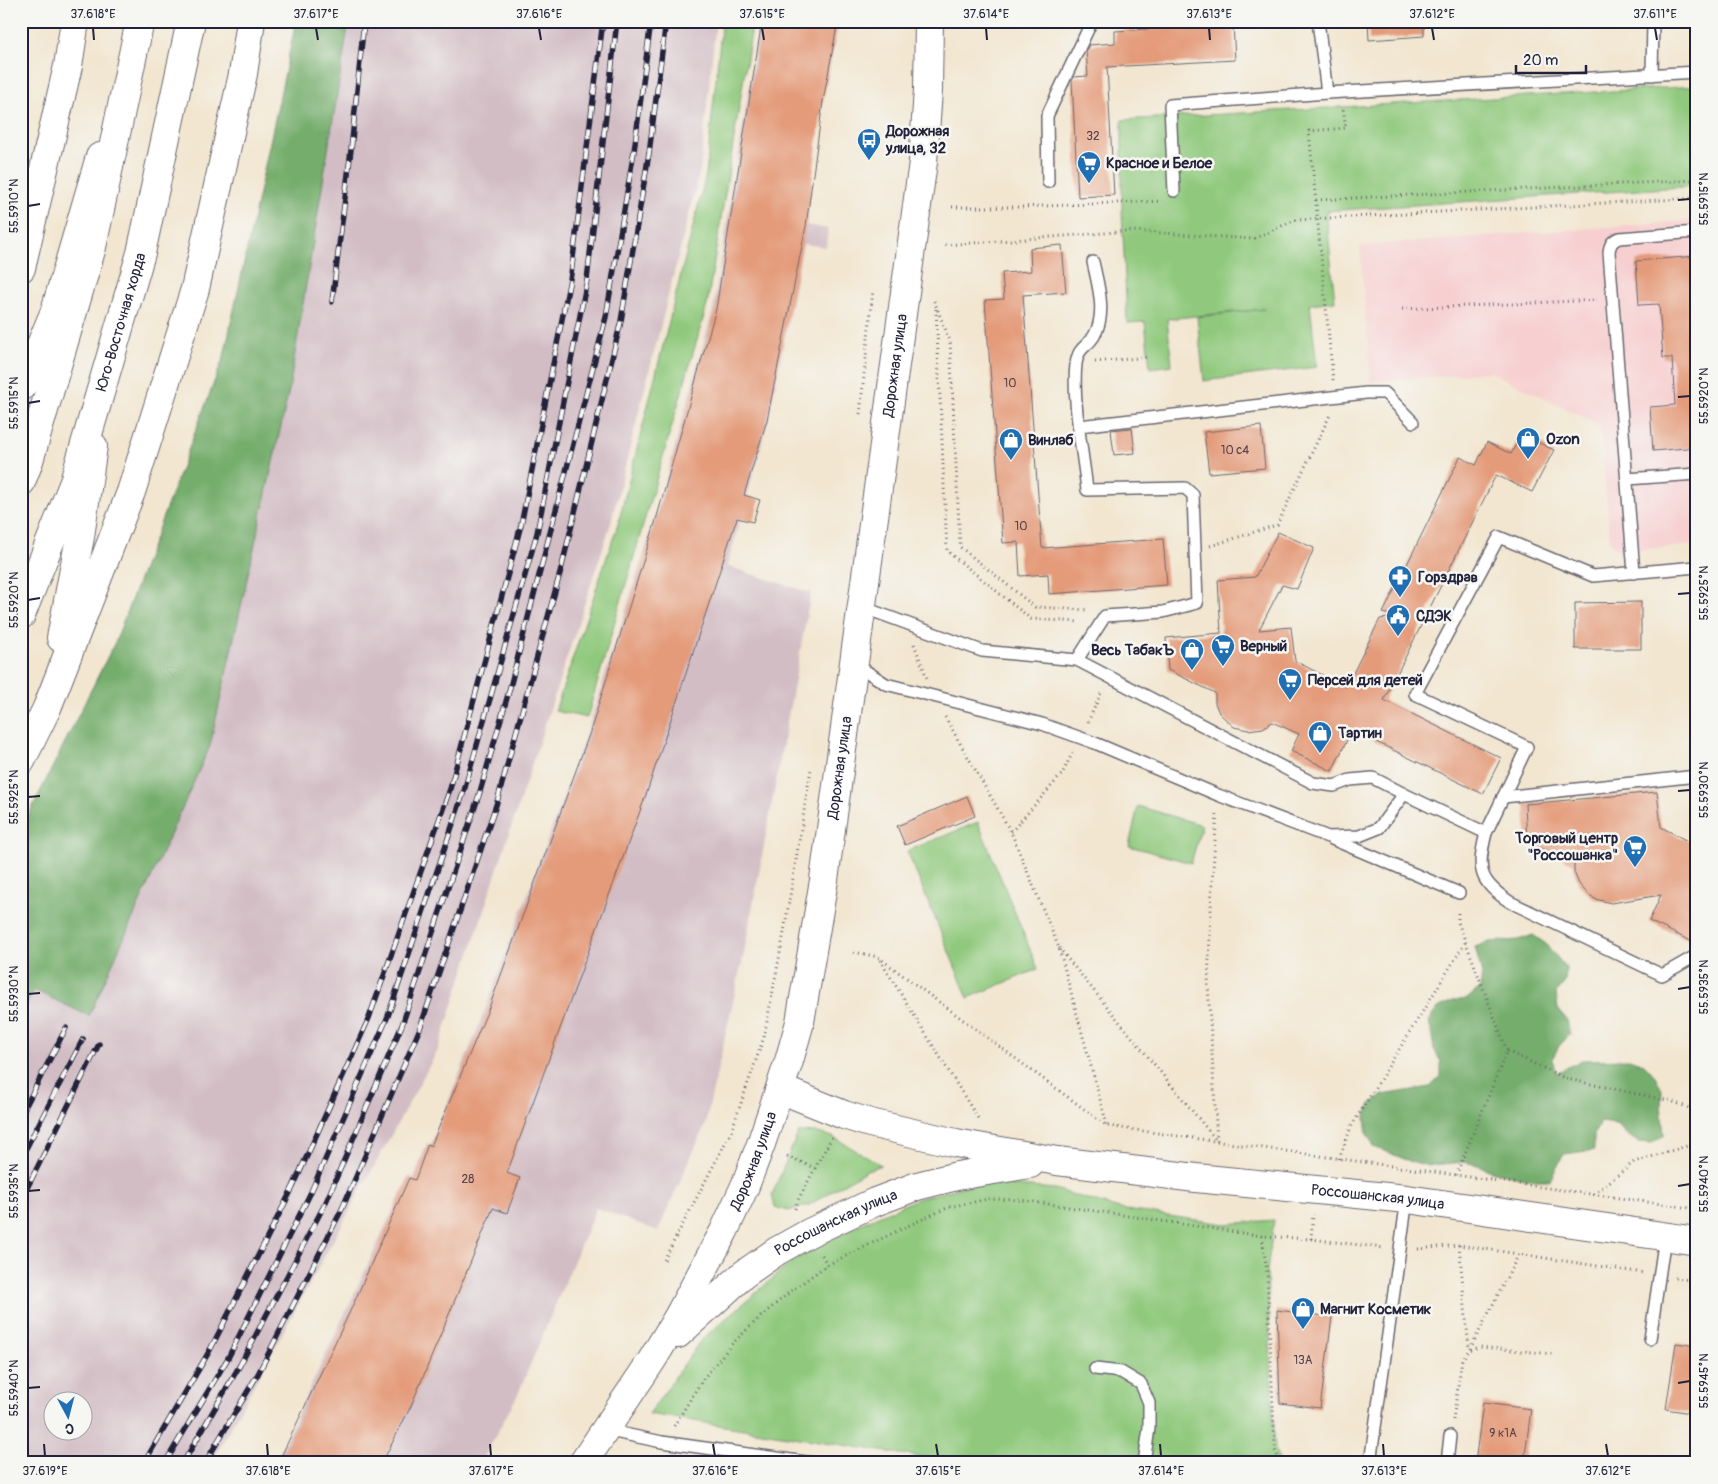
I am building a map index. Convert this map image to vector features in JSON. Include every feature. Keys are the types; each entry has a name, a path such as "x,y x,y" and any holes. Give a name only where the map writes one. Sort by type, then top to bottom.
{"street":[{"path":"21,268 25,259 68,66 75,21"},
{"path":"21,387 27,378 55,311 140,21"},
{"path":"21,482 92,247 140,21"},
{"name":"Юго-Восточная хорда","path":"21,615 74,482 141,253 191,21"},
{"path":"21,762 47,708 131,492 195,289 243,74 251,21"},
{"name":"Дорожная улица","path":"590,1460 605,1430 678,1317 724,1231 745,1186 780,1089 800,1022 824,880 922,162 928,90 929,21"},
{"path":"47,708 80,537 102,388"},
{"name":"Россошанская улица","path":"780,1089 844,1115 870,1123 956,1143 1057,1161 1196,1178 1407,1199 1697,1241"},
{"name":"Россошанская улица","path":"652,1360 744,1274 777,1251 809,1233 875,1202 917,1186 992,1170 1057,1161"}],"lane":[{"path":"1048,182 1046,116 1092,21"},
{"path":"1318,21 1327,93"},
{"path":"1652,75 1653,21"},
{"path":"1174,191 1170,105 1327,93 1697,72"},
{"path":"1634,573 1609,252 1610,245 1619,238 1697,232"},
{"path":"1077,660 1105,616 1163,612 1197,603 1193,495 1185,488 1088,490 1076,396 1076,364 1080,350 1094,337 1100,317 1100,292 1094,262"},
{"path":"1080,426 1366,393 1385,393 1413,422"},
{"path":"1627,479 1697,474"},
{"path":"1697,567 1593,576 1499,537 1415,694 1527,747 1486,833 1480,855 1482,875 1493,892 1662,975 1697,955"},
{"path":"862,607 982,651 1077,660 1313,783 1334,786 1350,780 1373,778 1486,833"},
{"path":"853,663 886,684 1042,724 1080,738 1218,795 1328,837 1459,893"},
{"path":"1503,797 1697,776"},
{"path":"1328,837 1359,836 1379,828 1404,794"},
{"path":"1370,1463 1407,1199"},
{"path":"1650,1339 1665,1236"},
{"path":"1095,1369 1121,1372 1141,1384 1149,1403 1149,1428 1144,1463"},
{"path":"605,1430 662,1442 813,1463"},
{"path":"1447,1463 1450,1436"}],"path":[{"path":"1195,551 1277,525 1330,414 1335,396 1309,131 1346,128"},
{"path":"1316,200 1697,180"},
{"path":"952,207 1021,207 1175,201 1174,191"},
{"path":"945,245 1132,232 1253,239 1295,220 1697,198"},
{"path":"860,416 873,290"},
{"path":"1402,310 1613,300"},
{"path":"934,301 950,341 960,547 1034,607 1089,610 1105,616"},
{"path":"936,309 947,551 1031,619 1082,622"},
{"path":"1076,364 1149,357"},
{"path":"1086,616 1089,610"},
{"path":"907,624 933,696 1011,832 1059,948 1107,1126"},
{"path":"1011,832 1062,774 1109,676"},
{"path":"664,1260 731,1132 764,1037 783,938 812,764"},
{"path":"1217,1141 1208,984 1218,795"},
{"path":"1456,1175 1507,1051 1458,922 1459,893"},
{"path":"1339,1159 1352,1127 1465,942"},
{"path":"1059,948 1217,1141"},
{"path":"854,952 878,957 1107,1126 1697,1209"},
{"path":"878,957 979,1121"},
{"path":"1507,1051 1567,1079 1671,1101 1697,1111"},
{"path":"796,1209 798,1200 832,1138"},
{"path":"1594,1194 1634,1162 1697,1143"},
{"path":"787,1156 815,1168"},
{"path":"662,1442 703,1380 732,1344 791,1291 827,1265 914,1223 949,1207 988,1200 1022,1200 1262,1236 1310,1239 1400,1250 1459,1245 1697,1281"},
{"path":"1310,1239 1313,1213"},
{"path":"1262,1236 1267,1272 1275,1450 1280,1463"},
{"path":"1459,1245 1470,1350"},
{"path":"1450,1436 1462,1360 1470,1350 1519,1254"},
{"path":"1470,1350 1480,1347 1553,1354"}],"shaded area":[{"path":"349,21 716,21 700,170 610,526 438,1050 211,1463 21,1463 21,1015 34,990 89,1016 210,746 289,390"},
{"path":"760,21 839,21 823,101 806,225 828,229 826,247 803,244 768,421 727,566 811,593 744,953 705,1125 658,1231 596,1208 518,1394 481,1463 275,1463 409,1176 414,1178 427,1143 431,1144 487,1005 587,732 654,521 713,310"},
{"path":"1697,220 1697,545 1619,551 1610,543 1600,425 1491,372 1371,382 1360,246"}],"green space":[{"path":"296,21 349,21 289,390 210,746 89,1016 34,990 21,1015 21,830 116,640 224,356"},
{"path":"722,21 753,21 707,305 587,718 555,711 618,524 706,175"},
{"path":"1697,86 1697,186 1326,211 1335,301 1310,304 1317,367 1204,381 1197,317 1264,309 1167,319 1172,365 1150,368 1145,322 1127,323 1122,212 1122,120"},
{"path":"1138,806 1202,825 1191,863 1129,846"},
{"path":"978,822 1038,969 968,998 907,851"},
{"path":"1533,935 1546,944 1566,968 1565,982 1556,994 1558,1009 1567,1020 1570,1035 1559,1046 1552,1059 1556,1073 1582,1060 1629,1059 1644,1064 1655,1076 1662,1090 1661,1105 1664,1135 1652,1143 1638,1142 1616,1124 1601,1122 1594,1135 1594,1150 1564,1154 1550,1180 1534,1180 1491,1171 1478,1165 1464,1162 1432,1165 1417,1164 1374,1147 1367,1134 1365,1118 1370,1104 1383,1095 1430,1087 1441,1076 1441,1062 1434,1049 1429,1020 1438,1008 1452,1001 1467,999 1480,988 1482,974 1475,947 1489,942 1519,940"},
{"path":"815,1132 833,1137 881,1165 867,1170 809,1205 788,1211 775,1207 772,1195 798,1133"},
{"path":"977,1183 1055,1189 1119,1209 1225,1224 1274,1220 1267,1272 1275,1450 1280,1463 957,1463 649,1414 701,1340 794,1260 860,1224 917,1199"}],"building":[{"path":"762,21 838,21 823,101 806,226 767,420 744,495 760,500 753,522 737,518 647,792 507,1173 520,1178 507,1213 493,1208 411,1406 382,1463 278,1463 352,1307 409,1178 415,1180 428,1144 431,1146 490,1005 590,732 656,520 716,309"},
{"path":"1368,21 1424,21 1424,36 1369,40"},
{"path":"1233,24 1235,60 1107,67 1114,195 1078,197 1072,81 1074,77 1088,76 1086,51 1089,45 1115,43 1115,31"},
{"path":"1062,245 1066,292 1023,295 1042,548 1163,539 1167,585 1049,594 1048,574 1020,576 1018,542 1003,543 985,300 1004,299 1002,273 1031,271 1030,248"},
{"path":"1697,256 1697,447 1653,451 1650,407 1675,405 1672,358 1663,358 1659,304 1639,305 1636,261"},
{"path":"1261,426 1265,468 1209,473 1204,432"},
{"path":"1132,428 1135,453 1114,455 1111,430"},
{"path":"1521,434 1554,450 1532,492 1496,475 1384,700 1501,758 1483,794 1352,730 1332,771 1291,751 1299,734 1272,722 1263,728 1248,730 1234,727 1219,713 1215,703 1215,693 1168,670 1166,638 1221,633 1218,580 1255,577 1278,532 1314,548 1297,589 1282,585 1259,630 1291,627 1295,661 1346,687 1380,619 1396,617 1383,613 1460,457 1476,465 1487,442 1511,454"},
{"path":"1641,602 1641,649 1575,649 1575,603"},
{"name":"Торговый центр \"Россошанка\"","path":"1657,792 1661,827 1697,846 1697,944 1649,921 1661,895 1611,903 1595,899 1579,884 1574,872 1574,864 1527,841 1525,804"},
{"path":"967,796 975,816 905,845 897,826"},
{"path":"1277,1310 1332,1317 1320,1408 1280,1403"},
{"path":"1676,1343 1697,1346 1697,1414 1666,1409"},
{"path":"1483,1403 1531,1409 1524,1463 1475,1463"}],"railway":[{"path":"332,302 351,150 364,21"},
{"path":"144,1463 210,1350 293,1187 369,1018 450,789 521,525 571,274 603,21"},
{"path":"165,1463 228,1358 310,1194 388,1016 464,791 537,533 587,280 617,21"},
{"path":"183,1463 240,1365 326,1202 402,1025 479,795 509,691 606,317 634,151 651,21"},
{"path":"205,1463 258,1374 342,1209 420,1028 497,802 562,566 621,321 649,153 666,21"},
{"path":"21,1115 66,1028"},
{"path":"21,1158 83,1039"},
{"path":"21,1200 99,1044"}],"place":[{"name":"Дорожная улица, 32","path":"869,161"},
{"name":"Красное и Белое","path":"1089,184"},
{"name":"Ozon","path":"1528,460"},
{"name":"Винлаб","path":"1011,461"},
{"name":"Горздрав","path":"1400,598"},
{"name":"СДЭК","path":"1398,637"},
{"name":"Верный","path":"1223,667"},
{"name":"Весь ТабакЪ","path":"1192,671"},
{"name":"Персей для детей","path":"1290,701"},
{"name":"Тартин","path":"1320,754"},
{"name":"Торговый центр \"Россошанка\"","path":"1635,868"},
{"name":"Магнит Косметик","path":"1303,1330"}]}
